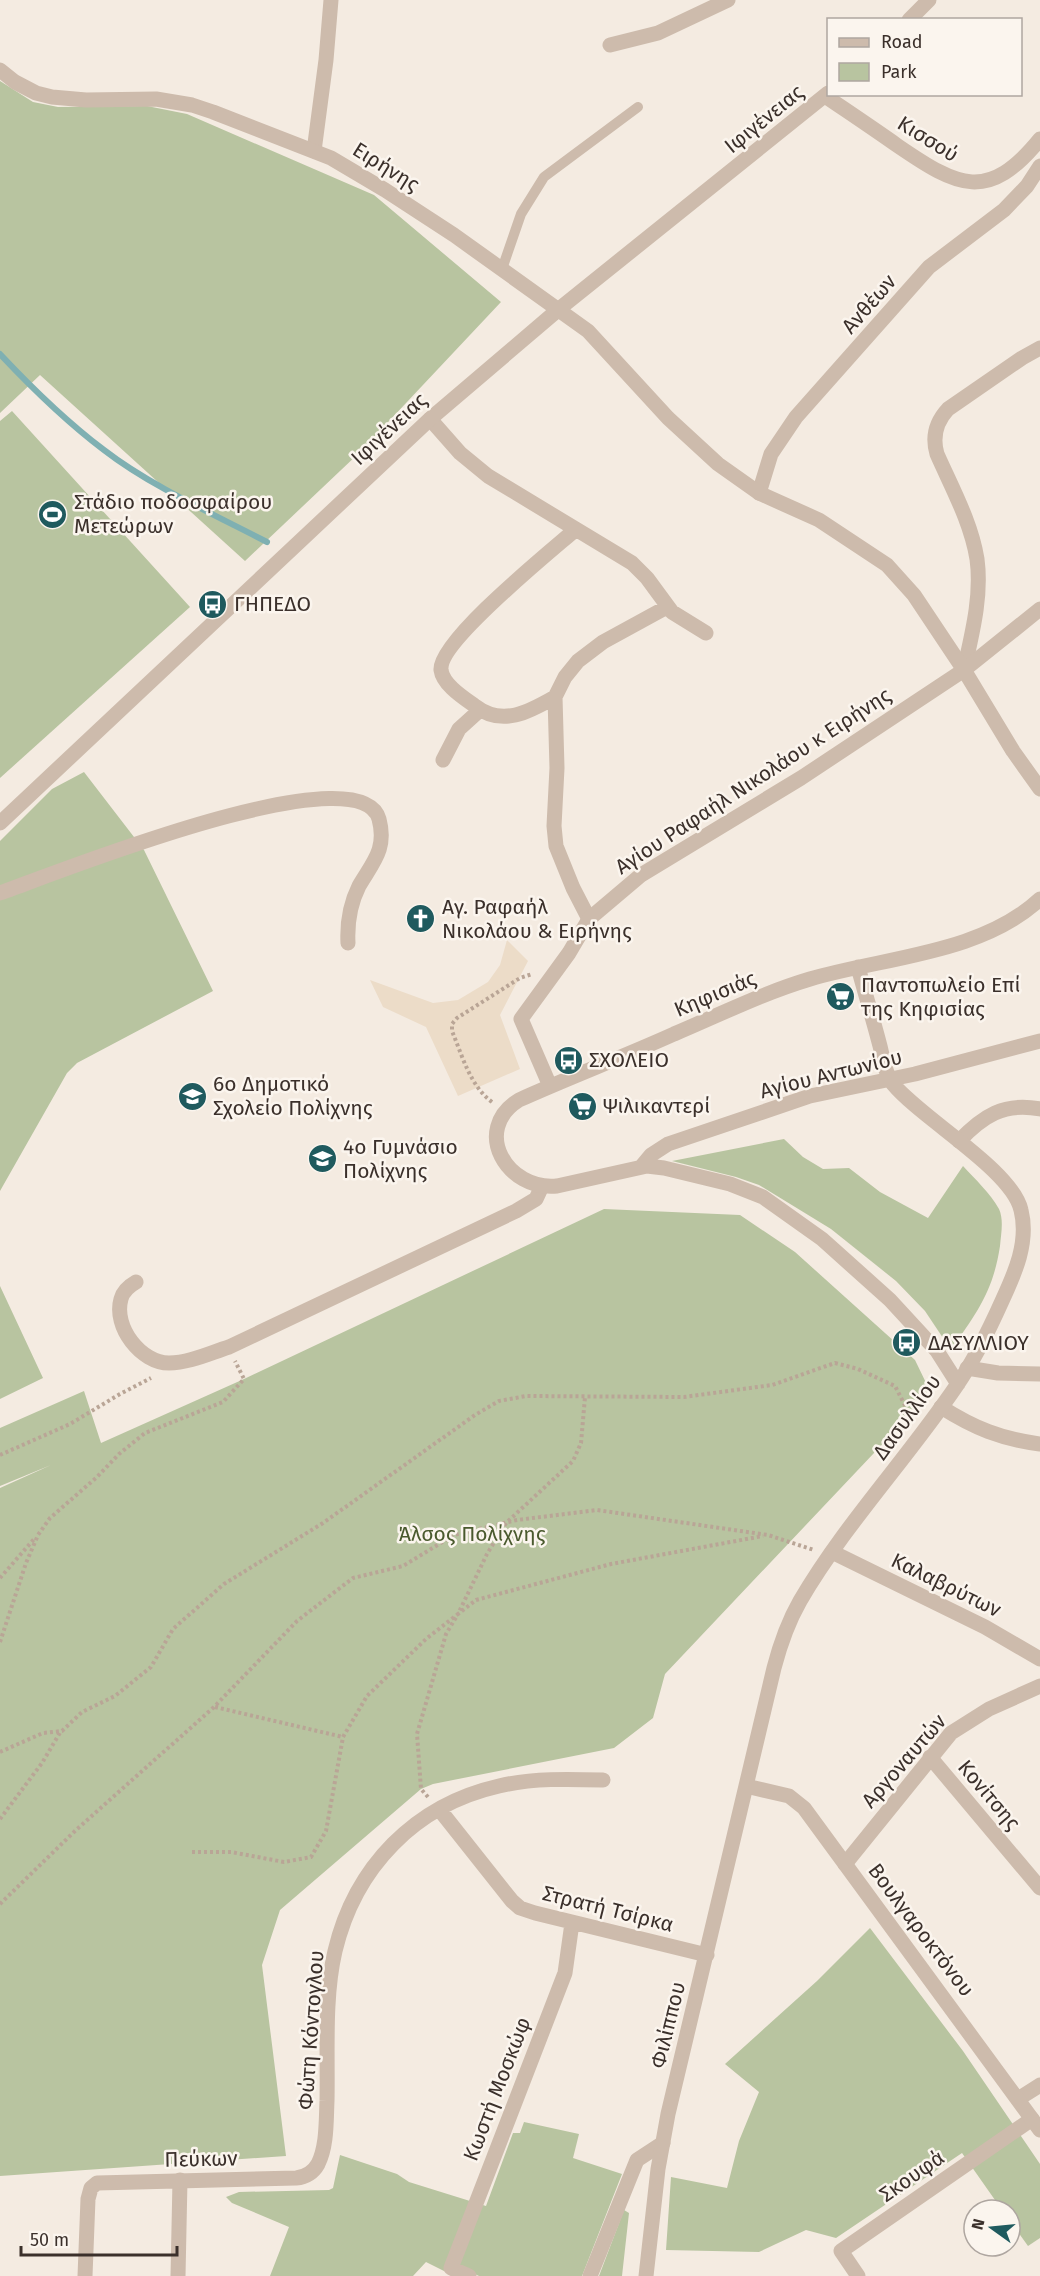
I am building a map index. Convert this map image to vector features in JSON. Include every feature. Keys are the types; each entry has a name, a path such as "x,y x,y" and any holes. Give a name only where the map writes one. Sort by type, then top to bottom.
{"street":[{"path":"314,151 331,0"},
{"path":"610,45 658,33 728,0"},
{"path":"911,18 929,0"},
{"name":"Ειρήνης","path":"0,70 15,82 36,93 52,97 86,100 156,99 192,105 314,151 337,161 385,189 559,309 599,341 686,436 718,464 759,493 819,520 887,565 914,595 964,670 1012,751 1040,789"},
{"name":"Ιφιγένειας","path":"0,823 430,419 559,309 827,94"},
{"name":"Κισσού","path":"830,96 928,166 955,180 977,182 1001,176 1025,156 1040,139"},
{"name":"Ανθέων","path":"759,493 771,454 796,417 929,267 1004,210 1026,186 1040,166"},
{"path":"964,670 977,600 977,560 964,516 937,454 936,429 941,417 948,410 1040,348"},
{"path":"430,419 477,468 507,489 632,563 679,618 706,633"},
{"path":"555,697 522,714 509,717 491,716 458,692 442,674 441,666 447,651 493,603 575,530"},
{"path":"589,919 573,888 556,846 555,697 565,676 578,661 603,642 667,606"},
{"name":"Αγίου Ραφαήλ Νικολάου κ Ειρήνης","path":"550,1086 521,1019 589,919 641,875 801,778 964,670 1040,609"},
{"path":"443,760 459,729 480,710"},
{"path":"0,893 167,834 263,806 321,799 354,799 367,803 378,817 382,840 375,863 359,887 352,906 347,925 348,944"},
{"name":"Κηφισιάς","path":"504,1111 519,1100 550,1086 753,1000 809,979 938,948 984,934 1008,923 1040,899"},
{"name":"Δασυλλίου","path":"746,1786 774,1668 784,1634 799,1602 832,1552 958,1384 996,1314 1021,1253 1023,1222 1019,1203 1012,1191 996,1173 907,1097 891,1080 858,967"},
{"name":"Αγίου Αντωνίου","path":"641,1167 651,1155 668,1144 810,1096 891,1080 1040,1041"},
{"path":"958,1142 978,1123 1002,1110 1016,1106 1040,1109"},
{"path":"504,1111 497,1134 500,1154 504,1162 517,1175 542,1186 557,1186 641,1167 664,1168 740,1187 783,1209 844,1257 912,1322 937,1351 958,1384"},
{"path":"136,1282 122,1296 120,1307 127,1333 137,1348 158,1361 169,1363 186,1361 229,1347 516,1211 536,1199 542,1186"},
{"path":"967,1368 998,1373 1040,1374"},
{"path":"941,1407 991,1434 1040,1444"},
{"name":"Καλαβρύτων","path":"832,1552 985,1627 1040,1659"},
{"name":"Αργοναυτών","path":"845,1864 951,1733 972,1718 1013,1696 1040,1686"},
{"name":"Κονίτσης","path":"930,1757 1040,1888"},
{"name":"Φώτη Κόντογλου","path":"313,2171 321,2156 324,2134 331,1973 334,1952 355,1897 386,1851 406,1830 438,1809 472,1794 508,1784 571,1779 603,1780"},
{"name":"Βουλγαροκτόνου","path":"746,1786 780,1792 799,1802 1036,2124"},
{"name":"Φιλίππου","path":"646,2276 663,2143 746,1786"},
{"name":"Στρατή Τσίρκα","path":"438,1809 516,1905 535,1913 572,1923 706,1954"},
{"name":"Κωστή Μοσκώφ","path":"469,2276 451,2268 565,1973 572,1923"},
{"path":"1018,2099 1040,2085"},
{"name":"Σκουφά","path":"858,2276 841,2251 1036,2124"},
{"path":"590,2276 637,2160 663,2143"},
{"name":"Πεύκων","path":"85,2276 87,2203 91,2188 101,2182 296,2178 308,2176 313,2171"},
{"path":"178,2276 180,2180"}],"lane":[{"path":"502,270 521,214 544,177 638,107"}],"path":[{"path":"504,1111 477,1088 452,1031 452,1024 457,1018 520,978 534,974 552,976"},
{"path":"0,1455 70,1424 120,1394 146,1382 156,1372 158,1361"},
{"path":"0,1819 42,1763 62,1731 82,1712 115,1696 151,1667 173,1629 224,1584 323,1524 475,1415 499,1401 526,1396 684,1397 772,1385 835,1363 858,1369 895,1386 909,1416 923,1432"},
{"path":"0,1578 50,1518 145,1433 223,1402 244,1379"},
{"path":"438,1809 421,1789 417,1734 446,1634 487,1554 506,1523 573,1461 581,1443 585,1396"},
{"path":"0,1904 76,1830 214,1707 297,1621 353,1578 403,1566 454,1535 506,1523 597,1510 768,1535 811,1550 832,1552"},
{"path":"0,1642 26,1563 38,1535"},
{"path":"192,1852 231,1852 284,1862 311,1857 326,1831 343,1737 367,1696 426,1639 476,1600 611,1564 768,1535"},
{"path":"214,1707 343,1737"},
{"path":"0,1752 43,1733 62,1731"}],"green space":[{"path":"0,81 33,102 58,107 147,106 187,114 374,195 501,302 359,453 245,561 40,375 0,413"},
{"name":"Στάδιο ποδοσφαίρου Μετεώρων","path":"12,411 190,607 0,778 0,421"},
{"path":"84,772 144,850 213,991 77,1063 67,1073 0,1191 0,841 52,789"},
{"path":"784,1139 803,1157 823,1169 849,1168 880,1192 928,1218 963,1166 991,1197 999,1209 1002,1227 997,1262 983,1301 951,1350 925,1311 896,1281 831,1229 759,1185 672,1161"},
{"name":"Άλσος Πολίχνης","path":"604,1209 740,1215 795,1252 915,1360 929,1389 909,1416 665,1674 653,1718 614,1748 433,1784 421,1789 280,1910 262,1965 286,2156 0,2176 0,1488 51,1465 0,1486 0,1428 84,1391 101,1443 244,1379"},
{"path":"0,1286 43,1378 0,1399"},
{"path":"870,1928 963,2051 1040,2164 1040,2238 1028,2246 1022,2238 1022,2198 994,2198 962,2153 836,2238 806,2230 759,2252 666,2250 671,2177 727,2188 739,2141 759,2092 725,2064 817,1981"},
{"path":"524,2122 579,2134 573,2158 622,2174 582,2276 479,2276 450,2263 446,2272 426,2262 413,2276 270,2276 289,2227 232,2203 226,2197 239,2192 329,2190 333,2188 340,2155 397,2174 409,2182 486,2206 513,2133 520,2133"},
{"path":"624,2210 629,2213 622,2276 599,2276"}],"shaded area":[{"path":"507,940 528,961 500,1015 520,1069 458,1096 426,1027 383,1007 370,980 433,1003 458,1000 488,982 500,965"}],"waterway":[{"path":"0,354 63,416 122,463 183,499 267,542"}],"place":[{"name":"Στάδιο ποδοσφαίρου Μετεώρων","path":"53,514"},
{"name":"ΓΗΠΕΔΟ","path":"213,604"},
{"name":"Αγ. Ραφαήλ Νικολάου & Ειρήνης","path":"421,919"},
{"name":"Παντοπωλείο Επί της Κηφισίας","path":"840,997"},
{"name":"ΣΧΟΛΕΙΟ","path":"568,1060"},
{"name":"6ο Δημοτικό Σχολείο Πολίχνης","path":"192,1096"},
{"name":"Ψιλικαντερί","path":"582,1106"},
{"name":"4ο Γυμνάσιο Πολίχνης","path":"322,1159"},
{"name":"ΔΑΣΥΛΛΙΟΥ","path":"907,1343"}]}
